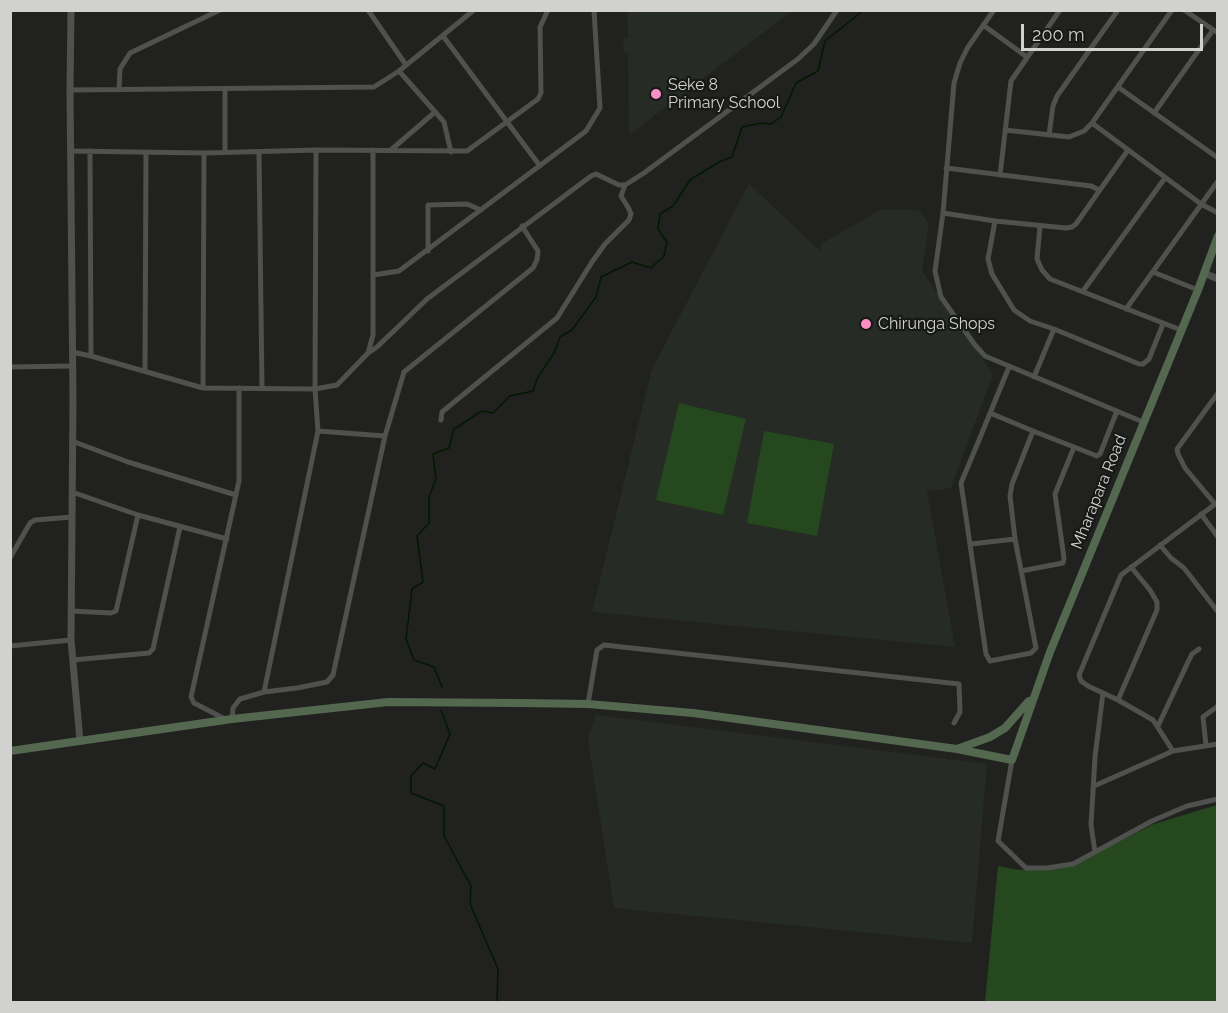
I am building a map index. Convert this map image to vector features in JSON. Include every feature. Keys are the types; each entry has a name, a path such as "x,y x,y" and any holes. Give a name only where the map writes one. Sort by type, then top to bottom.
{"main road":[{"name":"Mharapara Road","path":"1012,760 1035,690 1218,236"},
{"path":"957,749 990,737 1005,728 1022,711 1035,690"},
{"path":"10,751 229,719 388,702 588,704 693,713 957,749 1012,760"}],"street":[{"path":"71,10 71,640 80,741"},
{"path":"119,90 120,69 130,53 220,10"},
{"path":"70,90 374,87 399,71 474,10"},
{"path":"70,151 146,153 392,149 466,151 538,99 541,93 540,27 548,10"},
{"path":"373,275 399,271 586,131 600,108 594,10"},
{"path":"441,420 442,412 557,318 605,244 628,220 631,214 621,196 625,185 798,59 814,44 837,10"},
{"path":"994,10 968,47 954,83 943,213 935,271 941,297 985,356 1143,422"},
{"path":"1049,135 1053,106 1057,96 1118,10"},
{"path":"1005,130 1069,137 1077,135 1092,123 1172,10"},
{"path":"1154,113 1215,32 1184,10"},
{"path":"369,11 406,65"},
{"path":"1000,175 1011,81 1060,11"},
{"path":"983,25 1027,57"},
{"path":"443,36 540,166"},
{"path":"399,71 444,122 451,152"},
{"path":"1118,87 1218,158"},
{"path":"225,89 225,152"},
{"path":"392,149 435,112"},
{"path":"1092,123 1201,204 1218,213"},
{"path":"264,692 318,431 315,389 316,150"},
{"path":"368,353 373,335 373,150"},
{"path":"943,213 1040,226 1072,227 1128,150"},
{"path":"90,151 91,356"},
{"path":"260,152 262,388"},
{"path":"145,371 146,153"},
{"path":"203,388 204,153"},
{"path":"946,168 1091,186 1099,190"},
{"path":"72,352 203,388 315,389 337,385 427,299 591,176 596,174 619,185 625,185"},
{"path":"1083,291 1165,178"},
{"path":"1126,309 1218,181"},
{"path":"428,251 428,205 467,204 481,210"},
{"path":"995,221 988,259 992,274 1014,310 1030,321 1054,328 1139,364 1149,359 1163,324"},
{"path":"239,388 239,481 191,697 195,703 229,719 240,699 264,692 327,682 333,675 385,436 404,372 533,268 538,251 522,226"},
{"path":"1040,226 1036,253 1042,270 1050,279 1181,330"},
{"path":"1153,272 1198,290"},
{"path":"1204,273 1218,279"},
{"path":"1034,377 1054,328"},
{"path":"10,367 72,366"},
{"path":"1009,367 962,483 986,654 990,661 1031,653 1036,648 1015,538 1010,489 1033,431"},
{"path":"1173,751 1158,726 1145,714 1084,684 1079,675 1119,580 1131,567 1216,503 1185,468 1177,448 1218,393"},
{"path":"990,413 1097,456 1100,454 1117,411"},
{"path":"318,431 385,436"},
{"path":"72,441 128,462 236,495"},
{"path":"1021,571 1063,563 1055,494 1074,447"},
{"path":"72,492 138,515 227,539"},
{"path":"1201,514 1218,537"},
{"path":"71,611 111,613 116,611 138,515"},
{"path":"10,558 30,523 35,520 72,517"},
{"path":"73,660 149,653 153,649 180,527"},
{"path":"971,544 1015,538"},
{"path":"1160,545 1170,558 1184,568 1218,612"},
{"path":"1118,699 1157,610 1157,602 1150,590 1131,567"},
{"path":"10,646 71,640"},
{"path":"588,704 597,650 604,645 959,684 960,712 954,723"},
{"path":"1158,726 1183,670 1192,654 1198,649"},
{"path":"1095,852 1091,825 1097,737 1103,693"},
{"path":"1206,745 1203,717 1218,706"},
{"path":"1094,786 1173,751 1218,744"},
{"path":"1012,760 998,841 1022,866 1031,868 1073,864 1152,821 1187,806 1218,799"}],"shaded area":[{"name":"Seke 8 Primary School","path":"627,10 792,11 629,135 628,53 624,53 623,37 628,37"},
{"path":"749,184 820,251 821,244 882,209 918,210 929,223 922,271 993,374 951,488 927,491 955,647 592,612 652,369"},
{"path":"596,715 987,764 972,943 614,908 588,740"}],"green space":[{"path":"679,403 746,419 723,515 656,500"},
{"path":"764,431 834,444 817,536 747,523"},
{"path":"1217,805 1217,1002 985,1002 998,866 1019,870 1071,866 1154,824"}],"waterway":[{"path":"442,687 434,667 414,660 406,639 412,589 423,582 417,536 429,523 429,497 436,479 433,454 449,448 454,429 482,411 493,413 510,396 533,391 560,337 572,330 596,297 601,277 632,262 651,268 664,256 667,242 658,229 660,214 673,206 690,180 719,162 732,157 742,127 762,123 771,124 781,117 796,83 818,71 825,41 864,10"},
{"path":"441,710 450,734 435,769 423,763 411,776 411,793 444,806 444,836 471,886 470,904 498,969 497,1002"}],"place":[{"name":"Seke 8 Primary School","path":"656,94"},
{"name":"Chirunga Shops","path":"866,324"}]}
